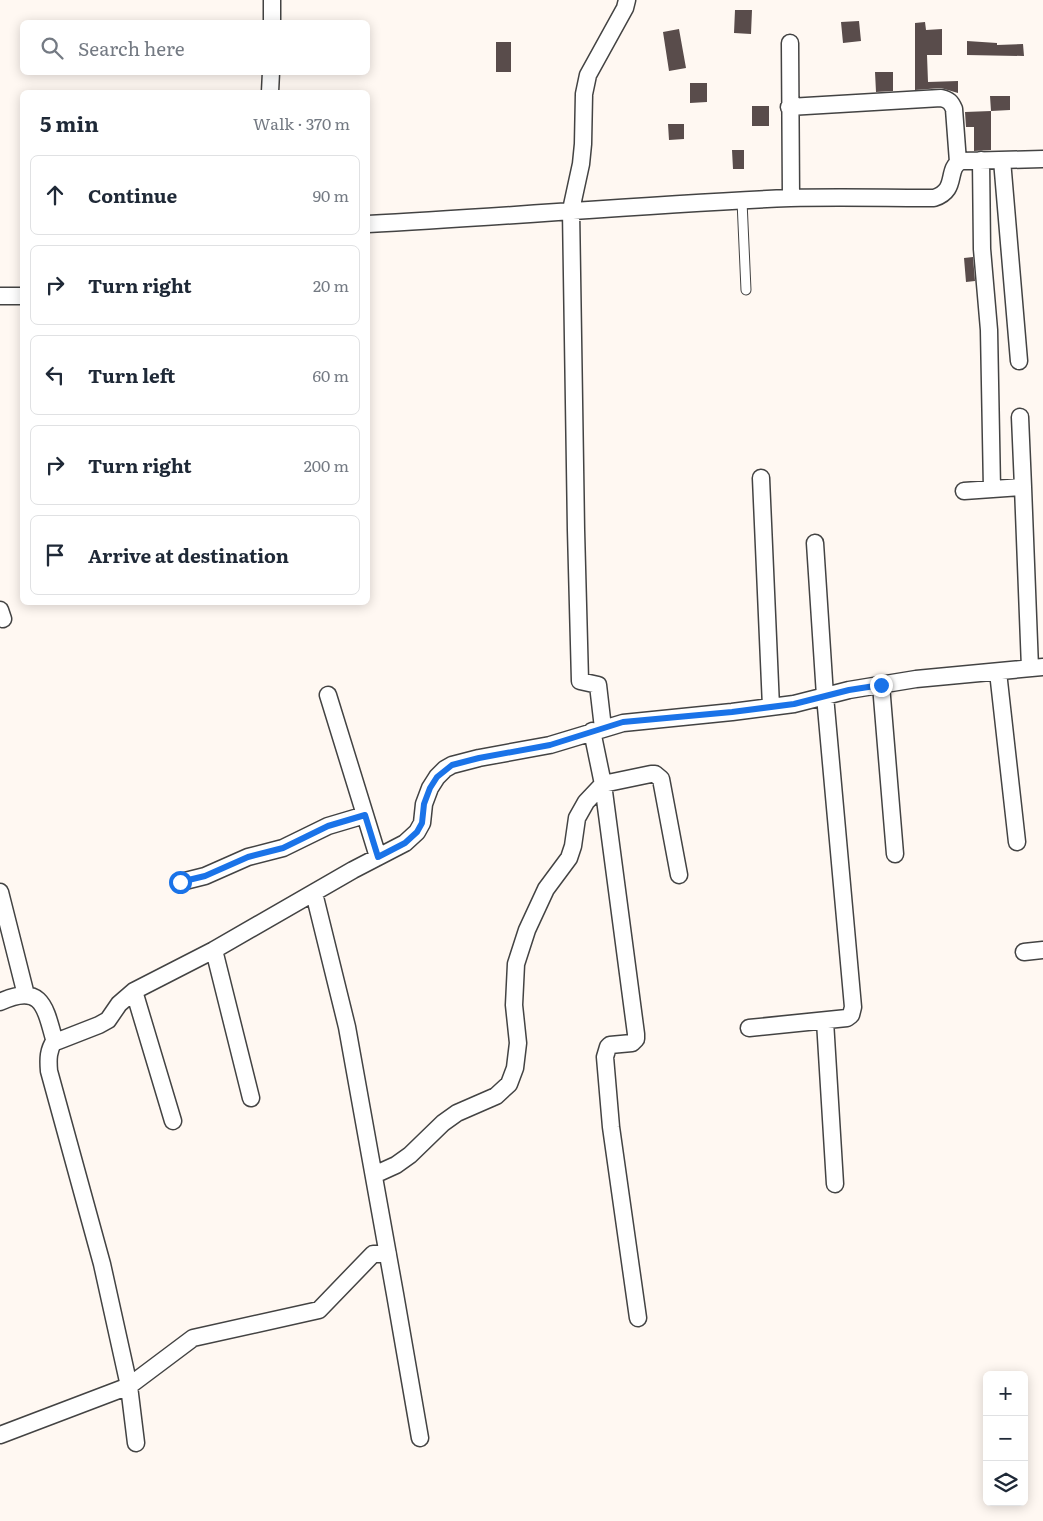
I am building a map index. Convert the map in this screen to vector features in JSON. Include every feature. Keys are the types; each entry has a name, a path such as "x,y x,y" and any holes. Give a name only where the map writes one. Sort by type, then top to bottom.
{"street":[{"path":"272,0 272,20"},
{"path":"626,0 625,8 588,75 584,94 581,164 571,210 580,681 598,685 597,730 636,1034 636,1039 632,1043 610,1045 605,1057 611,1126 638,1318"},
{"path":"790,43 791,198"},
{"path":"270,90 271,75"},
{"path":"370,224 571,210 791,198 934,198 943,195 947,191 958,162 954,109 947,100 941,98 789,107"},
{"path":"958,162 1043,158"},
{"path":"981,160 982,249 990,330 992,489"},
{"path":"1002,160 1019,361"},
{"path":"0,296 20,296"},
{"path":"55,1040 65,1040 108,1020 119,1004 134,991 214,950 405,843 417,832 422,823 424,804 430,788 437,777 452,765 550,745 623,722 794,704 825,696 916,679 1036,668 1020,418"},
{"path":"761,478 771,707"},
{"path":"964,491 1023,488"},
{"path":"749,1028 847,1018 851,1015 853,1007 825,696 815,544"},
{"path":"998,672 1017,842"},
{"path":"881,685 895,854"},
{"path":"328,695 378,857"},
{"path":"374,1175 396,1165 410,1155 443,1123 458,1113 496,1096 509,1084 516,1068 518,1043 514,1005 516,964 527,930 546,889 568,858 573,846 577,818 586,802 603,784 652,774 661,779 679,875"},
{"path":"180,882 205,876 248,857 283,848 328,826 365,815"},
{"path":"0,892 26,995"},
{"path":"314,893 346,1027 420,1438"},
{"path":"214,950 251,1098"},
{"path":"1024,952 1043,950"},
{"path":"134,991 173,1121"},
{"path":"0,1002 26,995 34,997 42,1003 55,1040 48,1058 49,1071 102,1264 129,1386 136,1443"},
{"path":"825,1020 835,1184"},
{"path":"0,1435 129,1386 193,1338 319,1310 373,1254 388,1254"}],"lane":[{"path":"742,201 746,290"}],"building":[{"path":"735,10 752,10 751,34 734,33"},
{"path":"859,21 861,41 843,43 841,22"},
{"path":"925,22 926,30 942,29 942,55 927,55 928,82 958,81 958,93 941,88 915,90 915,23"},
{"path":"679,29 686,68 669,71 663,32"},
{"path":"967,41 997,43 997,45 1023,44 1024,56 967,55"},
{"path":"496,42 511,42 511,72 496,72"},
{"path":"875,72 893,72 893,91 876,92"},
{"path":"690,83 707,83 707,102 690,103"},
{"path":"990,96 1010,96 1010,110 991,111"},
{"path":"752,106 769,106 769,126 752,126"},
{"path":"991,111 991,150 974,151 974,127 966,127 965,112"},
{"path":"668,124 684,124 684,139 669,140"},
{"path":"732,150 744,150 744,169 733,169"},
{"path":"973,257 975,281 966,282 964,258"}],"route":[{"path":"180,882 205,876 259,853 283,848 328,826 365,815 378,857 405,843 417,832 422,823 424,804 430,788 437,777 452,765 508,752 550,745 623,722 794,704 849,690 881,685"}]}
